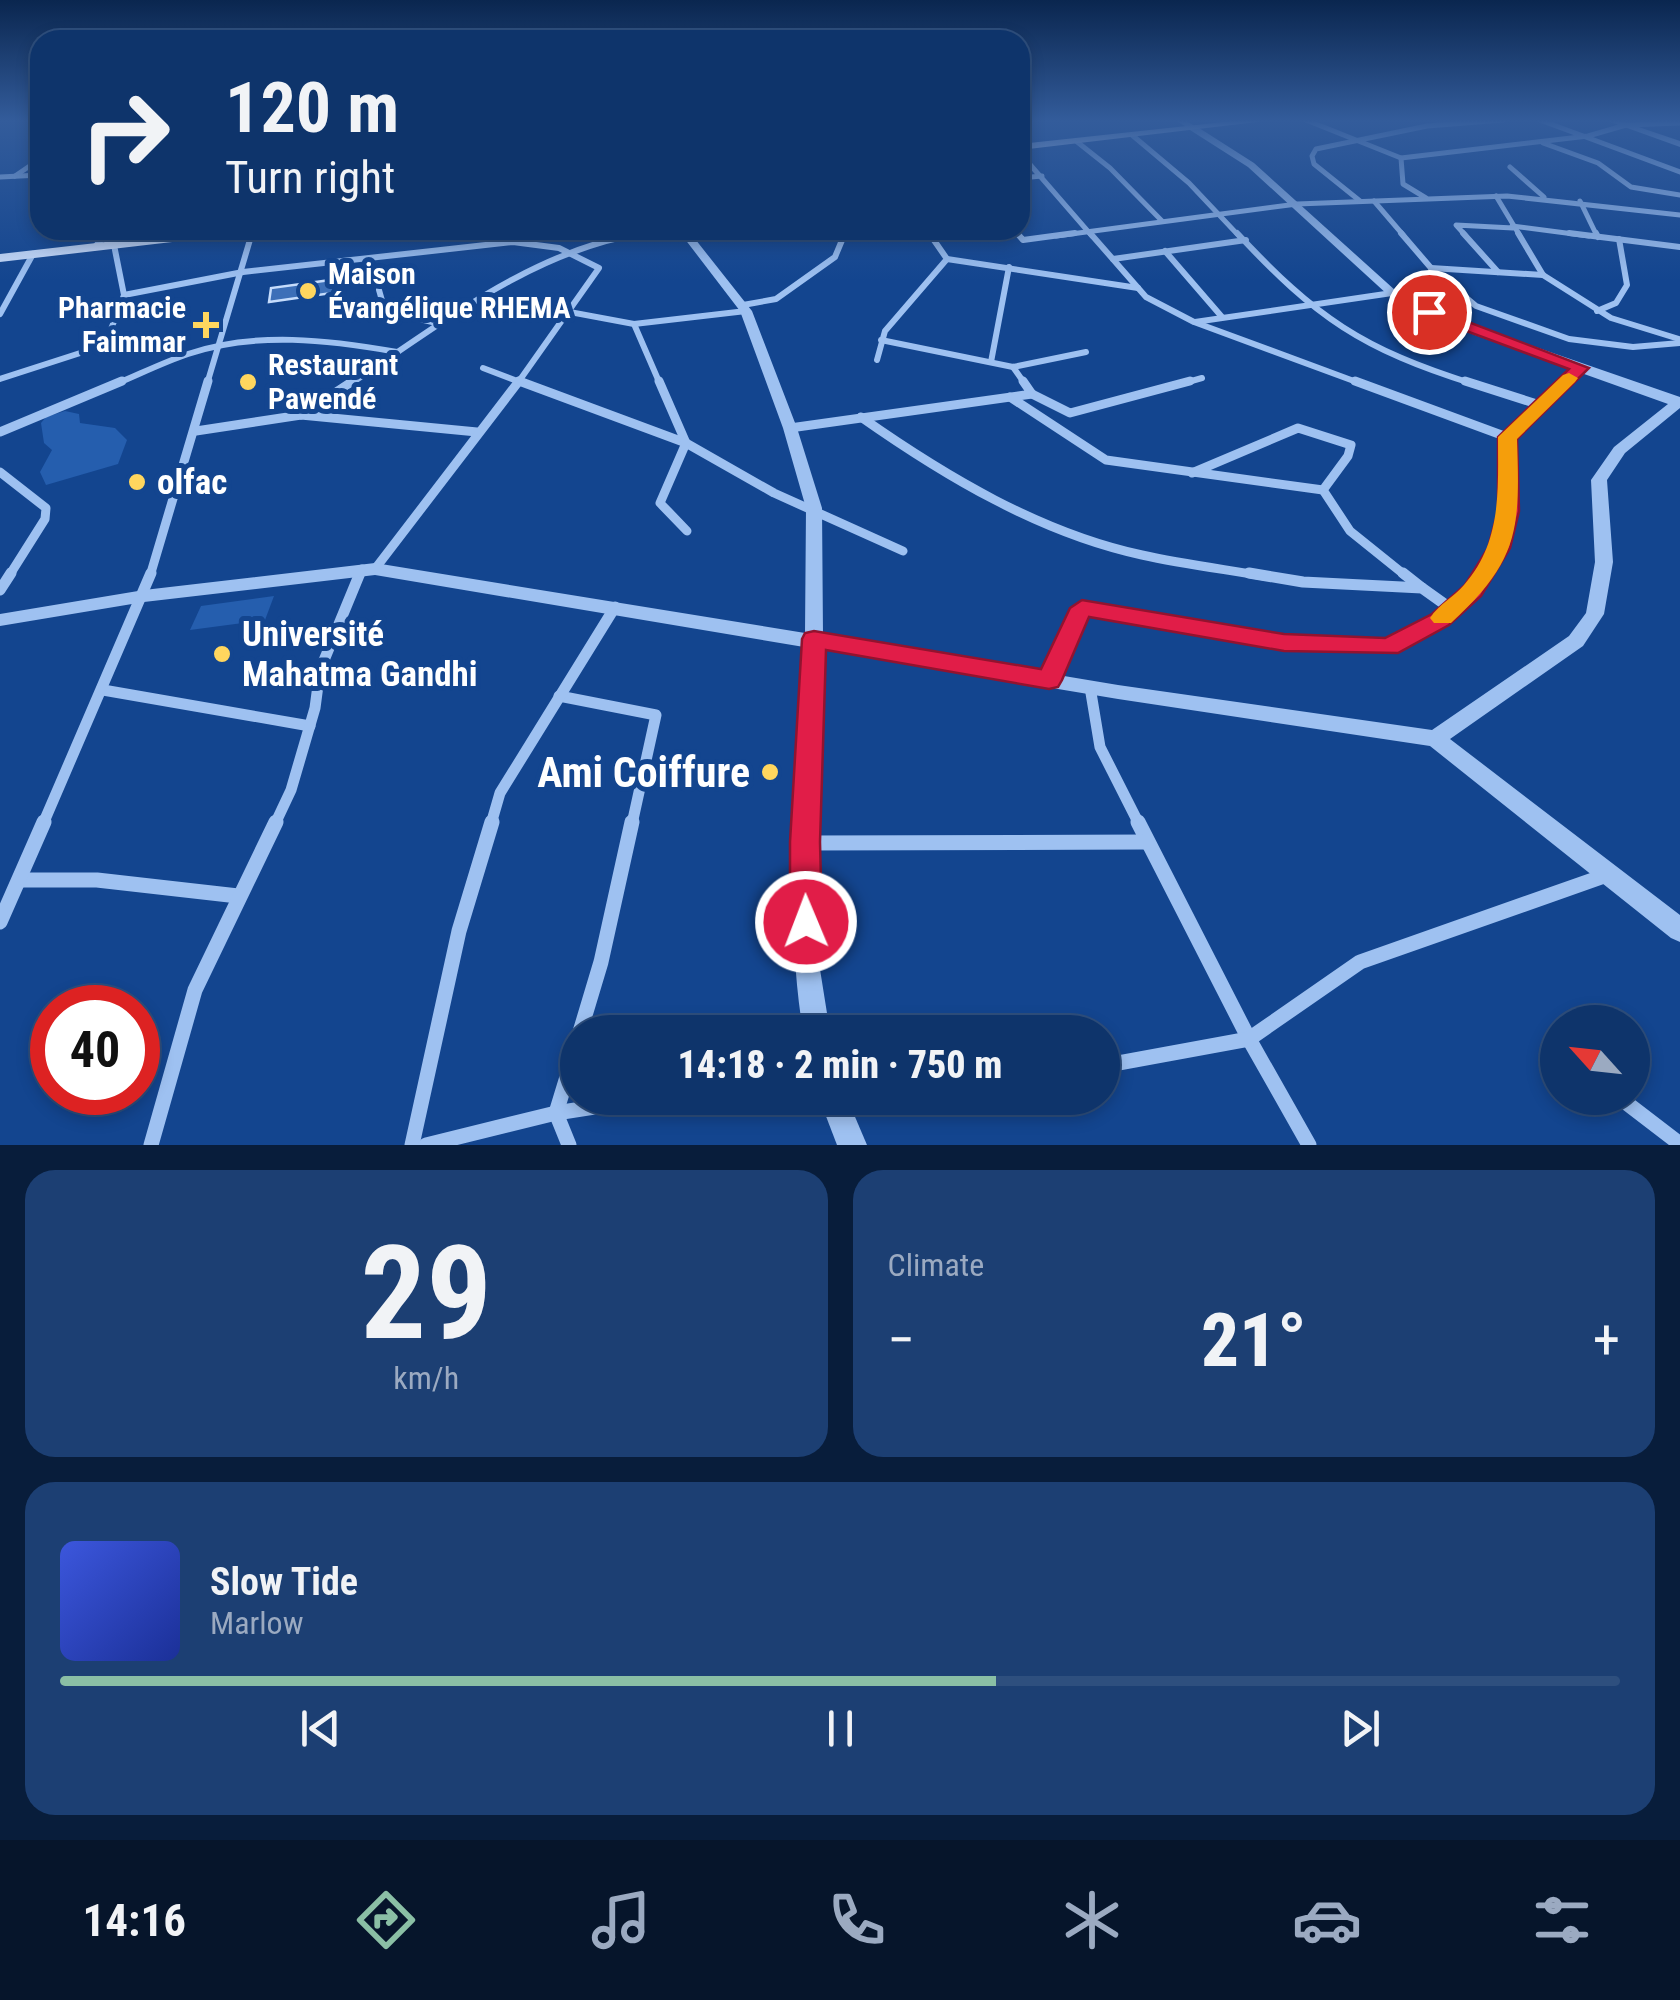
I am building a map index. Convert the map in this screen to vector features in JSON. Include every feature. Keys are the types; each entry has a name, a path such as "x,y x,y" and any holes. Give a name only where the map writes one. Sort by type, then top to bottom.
{"main road":[{"path":"0,258 156,240"}],"street":[{"path":"14,176 18,173"},
{"path":"1040,173 1146,297 1194,322 1508,437"},
{"path":"1115,173 1162,221"},
{"path":"1179,173 1310,303 1352,336 1378,349 1540,405"},
{"path":"1261,173 1392,294 1451,322 1679,402"},
{"path":"1323,173 1360,202"},
{"path":"1402,173 1403,184 1426,199"},
{"path":"1518,173 1545,197"},
{"path":"1613,173 1631,187 1680,195"},
{"path":"0,177 30,175"},
{"path":"1030,177 1042,176"},
{"path":"1496,196 1543,275 1597,311 1680,341"},
{"path":"1030,239 1297,204 1496,196 1545,197 1680,215"},
{"path":"1580,201 1598,237"},
{"path":"1374,202 1431,268 1476,306 1569,339 1632,347 1680,341"},
{"path":"1498,272 1456,225 1512,227 1680,247"},
{"path":"1597,311 1616,302 1627,285 1619,239"},
{"path":"94,246 100,240"},
{"path":"0,922 144,596 250,240"},
{"path":"300,415 515,277 606,240"},
{"path":"691,240 745,308 790,428 814,508 814,639 805,842 806,962 814,1015"},
{"path":"483,296 634,324 745,308 776,299 835,257 845,240"},
{"path":"933,240 947,259 1138,288"},
{"path":"1112,258 1246,240"},
{"path":"124,295 242,272 513,242 534,242 573,254 599,268 519,381 368,569 320,670 310,726 291,790 195,990 151,1145"},
{"path":"0,379 105,345 124,295 114,245"},
{"path":"1165,251 1222,317"},
{"path":"0,314 33,254"},
{"path":"877,360 885,331 947,259"},
{"path":"991,362 1009,267"},
{"path":"1431,268 1543,275"},
{"path":"379,290 385,310 441,324"},
{"path":"1194,322 1392,294"},
{"path":"634,324 686,443 660,504 687,531"},
{"path":"0,432 190,353 220,346 319,338 398,352"},
{"path":"881,340 1014,367 1086,352"},
{"path":"1014,367 1032,394 1070,413 1202,378"},
{"path":"483,368 686,443 774,493 902,551"},
{"path":"1049,680 1082,608 1284,642 1389,647 1441,620 1473,590 1499,548 1509,511 1508,437 1580,368"},
{"path":"790,428 1032,394"},
{"path":"1010,397 1106,460 1324,490"},
{"path":"1435,738 1576,641 1595,614 1604,562 1598,480 1619,450 1679,402"},
{"path":"196,430 300,415 477,432"},
{"path":"862,416 908,450 990,498 1061,530 1140,555 1303,582 1422,588"},
{"path":"1192,473 1298,428 1351,445 1348,456 1324,490"},
{"path":"0,489 4,475 46,508 45,519 0,590"},
{"path":"1324,490 1350,531 1450,608"},
{"path":"0,620 144,596 368,569 1090,687 1435,738 1680,930"},
{"path":"412,1145 458,932 500,793 615,607"},
{"path":"1090,687 1100,747 1249,1039 1309,1145"},
{"path":"103,690 310,726"},
{"path":"559,696 656,715 601,962 585,1015"},
{"path":"805,842 1146,842"},
{"path":"1120,1063 1249,1039 1360,962 1608,875"},
{"path":"21,880 97,880 238,896"},
{"path":"560,1100 556,1113 569,1145"},
{"path":"426,1145 560,1112"},
{"path":"840,1115 852,1145"},
{"path":"1642,1115 1680,1144"}],"shaded area":[{"path":"65,411 79,414 80,423 115,428 127,440 118,464 46,485 40,472 52,450 44,443 41,423 46,417"},
{"path":"274,596 265,620 190,630 201,606"}],"building":[{"name":"Maison Évangélique RHEMA","path":"338,279 339,292 269,302 271,288"}],"slow traffic":[{"path":"1442,618 1473,590 1499,548 1509,511 1508,437 1569,378"}],"place":[{"name":"Maison Évangélique RHEMA","path":"308,291"},
{"name":"Pharmacie Faimmar","path":"206,325"},
{"name":"Restaurant Pawendé","path":"248,382"},
{"name":"olfac","path":"137,482"},
{"name":"Université Mahatma Gandhi","path":"222,654"},
{"name":"Ami Coiffure","path":"770,772"}],"route":[{"path":"806,922 805,842 814,639 1049,680 1082,608 1284,642 1389,647 1441,620 1473,590 1499,548 1509,511 1508,437 1580,368 1429,312"}]}
